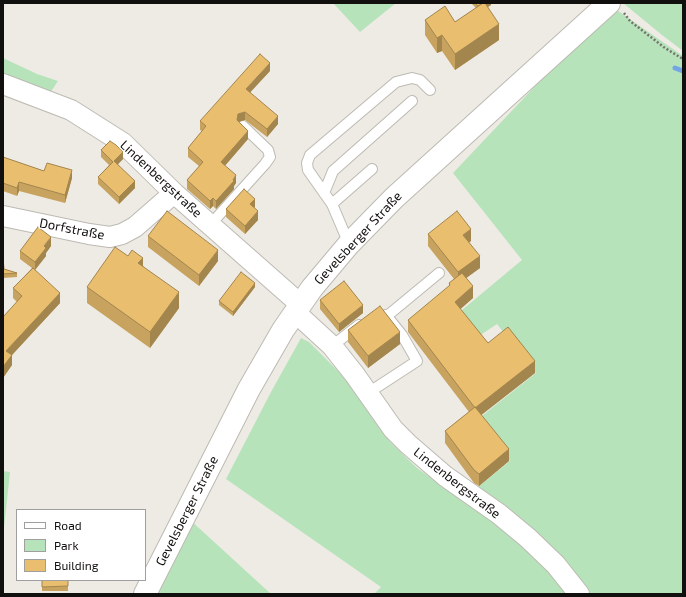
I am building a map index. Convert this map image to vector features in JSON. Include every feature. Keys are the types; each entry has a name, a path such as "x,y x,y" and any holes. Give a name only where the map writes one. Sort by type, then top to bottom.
{"main road":[{"name":"Gevelsberger Straße","path":"145,594 249,389 297,308 349,244 394,198 615,6"}],"street":[{"name":"Lindenbergstraße","path":"3,84 71,110 123,142 174,193 210,225 297,308 332,346 393,429 419,455 528,538 556,565 579,594"},
{"name":"Dorfstraße","path":"3,216 110,237 122,234 135,227 174,193"}],"lane":[{"path":"349,244 332,204 308,170 307,163 310,155 396,82 412,78 420,80 430,90"},
{"path":"324,193 333,171 412,101"},
{"path":"210,225 266,164 270,157 268,150 243,126"},
{"path":"332,204 372,169"},
{"path":"387,316 439,273"},
{"path":"368,393 417,361 402,335 387,316 381,311 377,311"},
{"path":"332,346 366,320"}],"path":[{"path":"615,6 630,21 665,48 683,59"}],"green space":[{"path":"333,3 396,3 360,32"},
{"path":"623,3 683,3 683,51 662,35"},
{"path":"611,6 683,56 683,594 374,594 381,587 226,479 301,338 309,342 345,378 390,442 417,468 485,516 478,487 510,461 478,419 536,373 497,324 476,338 456,315 522,260 453,173"},
{"path":"3,58 37,74 58,81 48,96 3,79"},
{"path":"3,471 10,472 3,537"},
{"path":"188,518 271,594 143,594"}],"building":[{"path":"475,3 483,3 478,6"},
{"path":"485,3 499,24 455,54 442,35 437,38 425,20 445,6 455,22"},
{"path":"260,54 270,63 246,89 278,116 267,129 245,112 238,114 237,120 248,131 221,162 236,175 233,180 234,181 216,201 213,198 210,201 187,180 203,162 188,148 206,126 200,121"},
{"path":"110,141 123,152 114,161 135,181 119,197 98,177 113,162 101,150"},
{"path":"3,157 44,171 47,163 72,170 65,195 19,182 17,188 3,183"},
{"path":"244,189 255,199 250,204 258,211 245,226 226,209"},
{"path":"167,211 218,250 199,275 148,236"},
{"path":"457,211 471,229 463,235 480,256 458,272 428,234"},
{"path":"38,227 51,237 44,246 46,248 35,262 20,251"},
{"path":"115,247 128,256 132,250 143,258 138,263 179,292 150,332 87,287"},
{"path":"3,257 4,269 17,273 3,274"},
{"path":"33,268 60,293 6,351 12,355 3,367 3,317 22,296 13,288"},
{"path":"241,272 255,283 233,312 219,301"},
{"path":"462,273 473,286 455,302 488,343 508,327 535,361 475,408 408,320"},
{"path":"344,281 363,305 339,324 320,300"},
{"path":"380,306 400,332 368,356 348,330"},
{"path":"475,407 509,449 479,474 474,470 445,431"},
{"path":"42,581 68,581 68,586 42,587"}],"waterway":[{"path":"675,68 683,71"}]}
